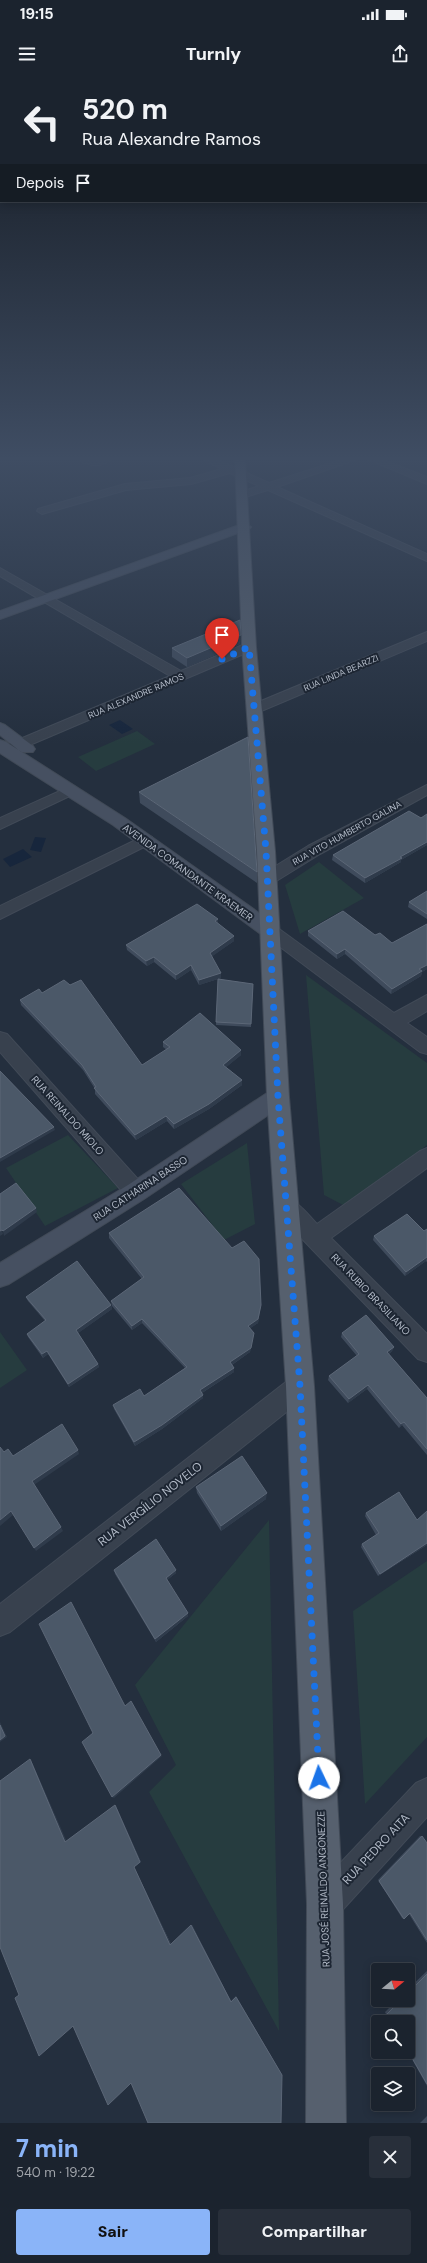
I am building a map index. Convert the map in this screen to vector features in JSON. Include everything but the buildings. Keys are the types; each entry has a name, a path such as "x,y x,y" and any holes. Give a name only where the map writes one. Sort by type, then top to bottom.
{"main road":[{"name":"RUA JOSÉ REINALDO ANGONEZZE","path":"246,553 249,647 267,879 278,1097 300,1386 325,1904 326,2123"}],"street":[{"path":"0,615 172,553"},
{"path":"417,553 427,558"},
{"path":"0,571 45,599 182,677"},
{"name":"RUA LINDA BEARZZI","path":"254,709 427,636"},
{"name":"RUA ALEXANDRE RAMOS","path":"3,748 22,744 182,677 249,647"},
{"name":"AVENIDA COMANDANTE KRAEMER","path":"0,728 22,744 68,787"},
{"name":"AVENIDA COMANDANTE KRAEMER","path":"3,748 40,773 68,787 146,840 427,1047"},
{"path":"0,824 68,787"},
{"name":"RUA VITO HUMBERTO GALINA","path":"267,879 314,850 427,789"},
{"path":"0,913 146,840"},
{"path":"394,1022 427,1002"},
{"name":"RUA REINALDO MIOLO","path":"0,1039 136,1192"},
{"name":"RUA CATHARINA BASSO","path":"0,1276 136,1192 278,1097"},
{"path":"316,1237 427,1157"},
{"name":"RUA RUBIO BRASILIANO","path":"287,1208 427,1351"},
{"name":"RUA VERGÍLIO NOVELO","path":"0,1622 300,1386"},
{"name":"RUA PEDRO AITA","path":"325,1904 427,1794"}],"green space":[{"path":"137,731 155,744 96,771 78,757"},
{"path":"319,862 364,898 300,934 285,885"},
{"path":"306,975 427,1063 427,1145 345,1206 324,1195"},
{"path":"68,1135 118,1188 45,1226 6,1168"},
{"path":"247,1143 255,1224 224,1240 181,1184"},
{"path":"0,1332 27,1370 0,1388"},
{"path":"269,1520 279,2031 149,1792 176,1765 135,1685"},
{"path":"427,1561 427,1737 365,1804 353,1611"}],"water":[{"path":"120,720 133,729 122,734 109,725"},
{"path":"35,837 46,838 41,852 30,850"},
{"path":"23,849 32,857 10,867 3,859"}],"route":[{"path":"222,659 249,647 266,851 278,1097 300,1386 319,1778"}]}
